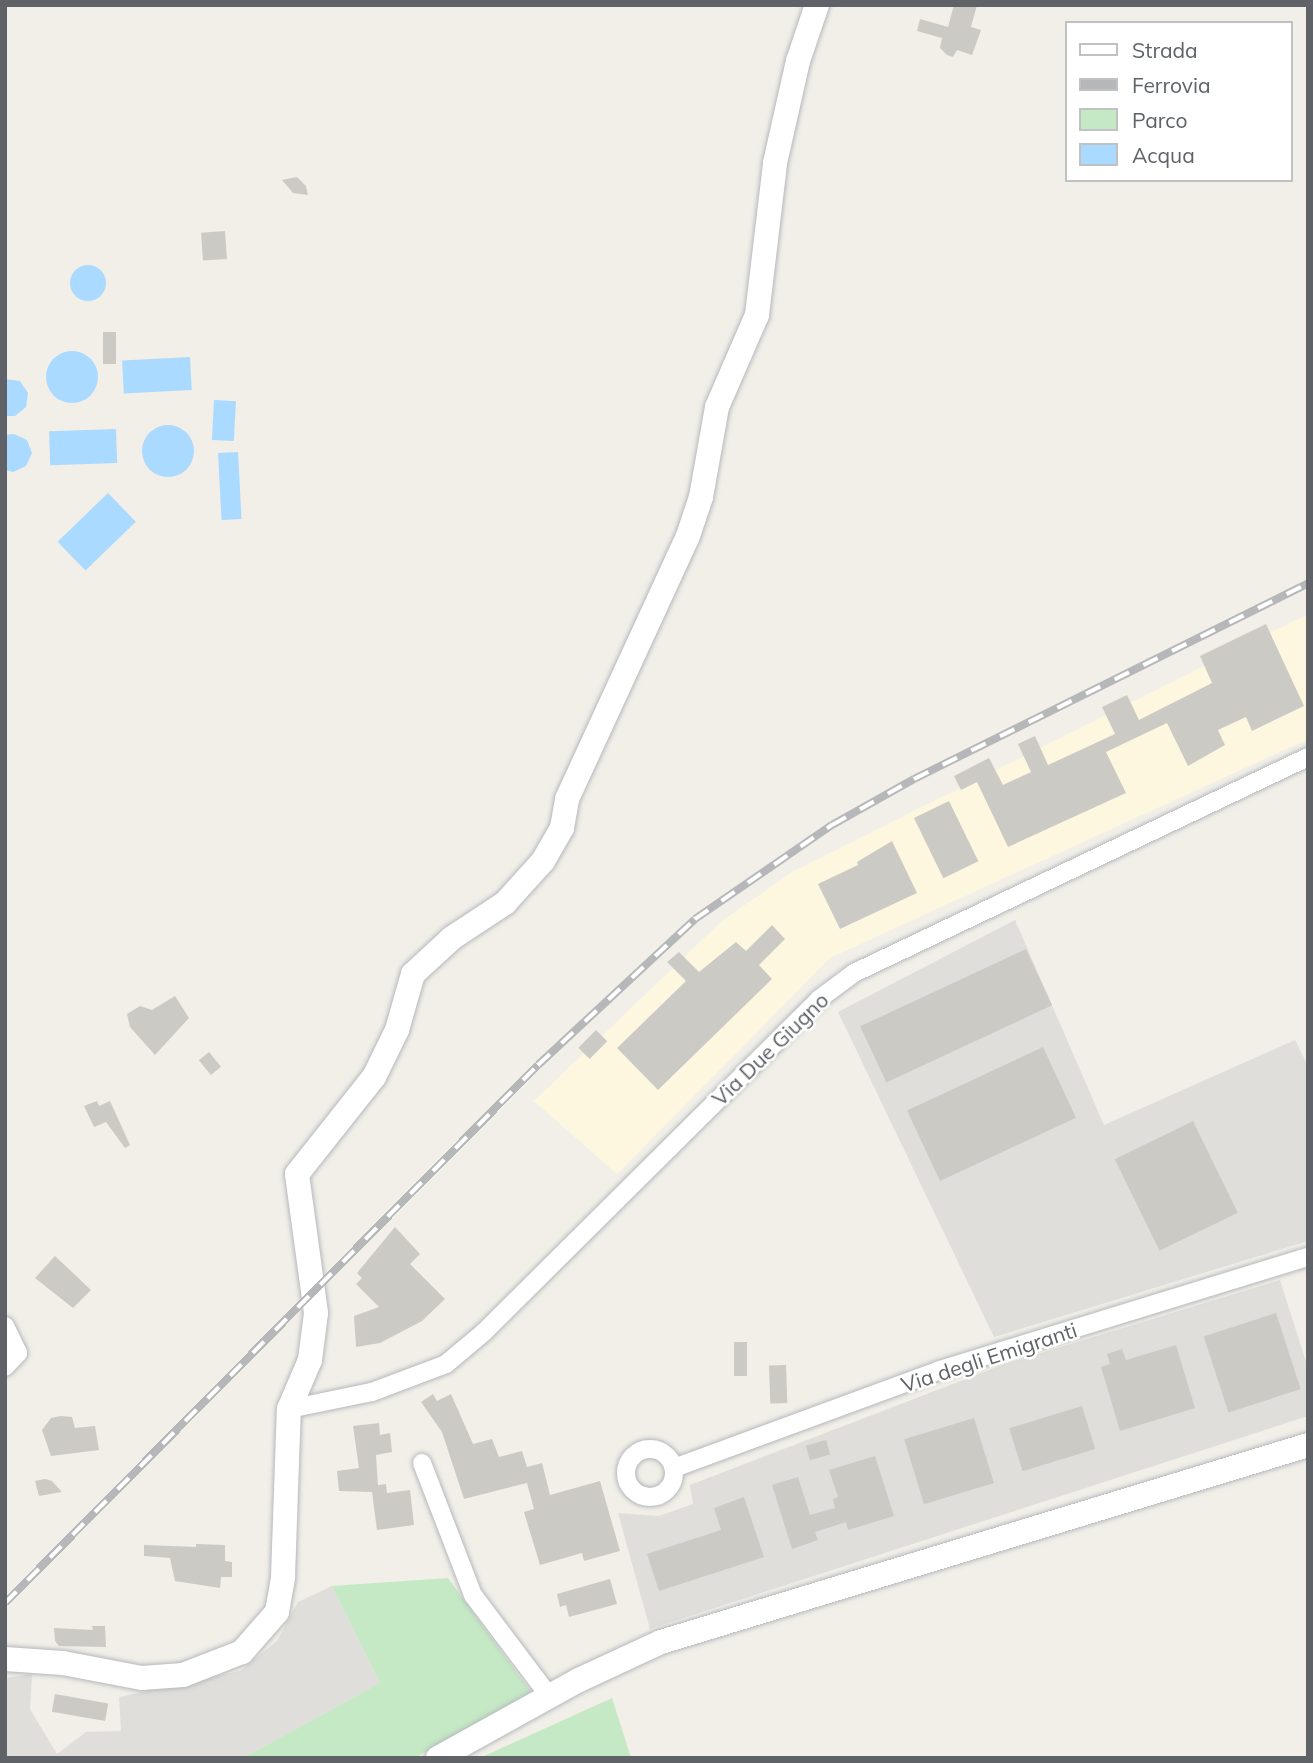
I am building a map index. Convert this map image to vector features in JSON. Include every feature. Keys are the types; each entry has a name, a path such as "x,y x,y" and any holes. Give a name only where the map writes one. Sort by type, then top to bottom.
{"street":[{"path":"5,1659 63,1663 142,1678 183,1675 242,1651 277,1612 283,1577 289,1409 310,1360 316,1313 297,1174 374,1077 397,1030 413,974 452,938 505,903 543,861 562,828 566,799 688,536 701,497 717,407 757,315 775,163 798,61 817,5"},
{"name":"Via Due Giugno","path":"289,1409 372,1392 446,1364 484,1332 819,999 854,973 1308,757"},
{"name":"Via degli Emigranti","path":"674,1468 940,1370 1308,1258"},
{"path":"5,1325 18,1353 5,1367"},
{"path":"1154,1490 1308,1432"},
{"path":"438,1758 550,1696 661,1642 1308,1445"},
{"path":"422,1463 473,1595 550,1696"}],"shaded area":[{"path":"1308,614 1308,739 830,958 617,1174 534,1101 723,920 794,871"},
{"path":"1015,920 1104,1125 1295,1040 1308,1066 1308,1241 994,1337 838,1012"},
{"path":"1280,1280 1308,1368 1308,1416 650,1629 618,1513 659,1516 693,1504 690,1485 1005,1364"},
{"path":"332,1586 380,1683 243,1758 5,1758 5,1678 32,1674 30,1709 57,1754 86,1732 121,1731 119,1697 240,1671 277,1641 298,1602"}],"green space":[{"path":"448,1578 531,1692 415,1758 243,1758 380,1683 332,1586"},
{"path":"612,1698 631,1758 481,1758 482,1757"}],"water":[{"path":"88,265 101,270 106,283 101,296 88,301 75,296 70,283 75,270"},
{"path":"72,351 91,358 98,377 91,396 72,403 53,396 46,377 53,358"},
{"path":"190,357 192,390 124,394 122,361"},
{"path":"5,379 20,381 28,393 26,407 15,416 5,416"},
{"path":"214,400 236,401 234,441 212,440"},
{"path":"168,425 178,427 186,433 192,441 192,461 186,469 178,475 168,477 158,475 150,469 144,461 142,451 144,441 150,433 158,427"},
{"path":"116,429 117,463 50,465 49,431"},
{"path":"14,434 27,440 32,453 26,466 13,472 5,470 5,435"},
{"path":"238,452 242,519 222,520 218,453"},
{"path":"108,493 136,522 85,570 58,542"}],"building":[{"path":"954,5 977,5 971,27 981,30 972,55 957,50 953,57 947,55 940,48 942,38 917,31 920,19 948,27"},
{"path":"297,177 306,186 308,195 293,193 282,180"},
{"path":"225,231 227,259 203,261 201,233"},
{"path":"103,332 116,332 116,364 103,364"},
{"path":"1266,624 1304,706 1252,731 1246,717 1218,730 1225,745 1188,766 1167,723 1106,752 1126,793 1008,847 977,782 961,790 954,776 989,758 1003,785 1031,772 1018,744 1035,736 1048,765 1115,734 1102,707 1127,695 1139,720 1212,683 1200,656"},
{"path":"949,801 978,861 943,878 914,818"},
{"path":"892,841 917,893 840,929 818,884 858,865 857,862"},
{"path":"772,925 785,939 759,965 772,979 658,1090 617,1048 686,981 667,962 679,952 699,972 736,942 746,951"},
{"path":"1026,949 1052,1005 886,1083 860,1026"},
{"path":"175,996 189,1018 155,1055 130,1027 127,1014 140,1006 152,1010"},
{"path":"596,1030 607,1041 590,1059 578,1048"},
{"path":"1043,1047 1076,1118 940,1181 907,1110"},
{"path":"209,1052 221,1067 211,1075 199,1060"},
{"path":"97,1101 99,1106 110,1101 130,1145 125,1148 106,1122 94,1127 84,1106"},
{"path":"1193,1121 1238,1213 1160,1251 1115,1159"},
{"path":"395,1227 420,1254 410,1264 445,1299 422,1321 380,1343 356,1347 354,1316 379,1307 356,1284 362,1278 357,1273"},
{"path":"55,1256 91,1290 73,1308 35,1278"},
{"path":"1276,1313 1301,1389 1228,1413 1204,1336"},
{"path":"734,1342 747,1342 747,1376 734,1376"},
{"path":"1176,1345 1195,1408 1120,1431 1101,1367 1110,1364 1107,1354 1122,1349 1126,1360"},
{"path":"786,1365 787,1403 770,1404 769,1366"},
{"path":"433,1394 437,1401 451,1394 473,1444 492,1439 499,1457 522,1451 527,1467 542,1463 550,1495 600,1481 620,1551 584,1561 582,1553 540,1565 524,1512 534,1509 527,1483 464,1499 442,1432 421,1402"},
{"path":"1082,1406 1095,1449 1022,1471 1009,1428"},
{"path":"72,1417 75,1428 95,1426 99,1450 51,1456 42,1430 51,1418"},
{"path":"974,1418 994,1483 924,1504 904,1439"},
{"path":"379,1423 380,1435 390,1433 392,1452 376,1455 378,1485 386,1484 387,1493 410,1490 414,1525 377,1530 372,1492 339,1491 337,1471 359,1468 353,1426"},
{"path":"826,1440 830,1454 810,1460 806,1446"},
{"path":"875,1456 894,1516 848,1530 846,1522 815,1532 818,1540 792,1549 772,1485 798,1477 810,1515 835,1508 833,1499 838,1497 829,1470"},
{"path":"35,1481 52,1481 62,1492 39,1496"},
{"path":"744,1497 764,1557 659,1591 647,1554 721,1530 714,1508"},
{"path":"196,1544 225,1545 225,1561 232,1562 232,1577 221,1577 220,1588 175,1581 170,1558 144,1556 144,1545 196,1547"},
{"path":"610,1579 617,1604 569,1617 566,1605 560,1607 557,1594"},
{"path":"92,1626 105,1626 106,1647 59,1646 55,1641 54,1628 93,1630"},
{"path":"55,1694 108,1703 105,1721 52,1712"}],"railway":[{"path":"5,1603 538,1065 695,919 832,825 914,779 1308,583"}]}
